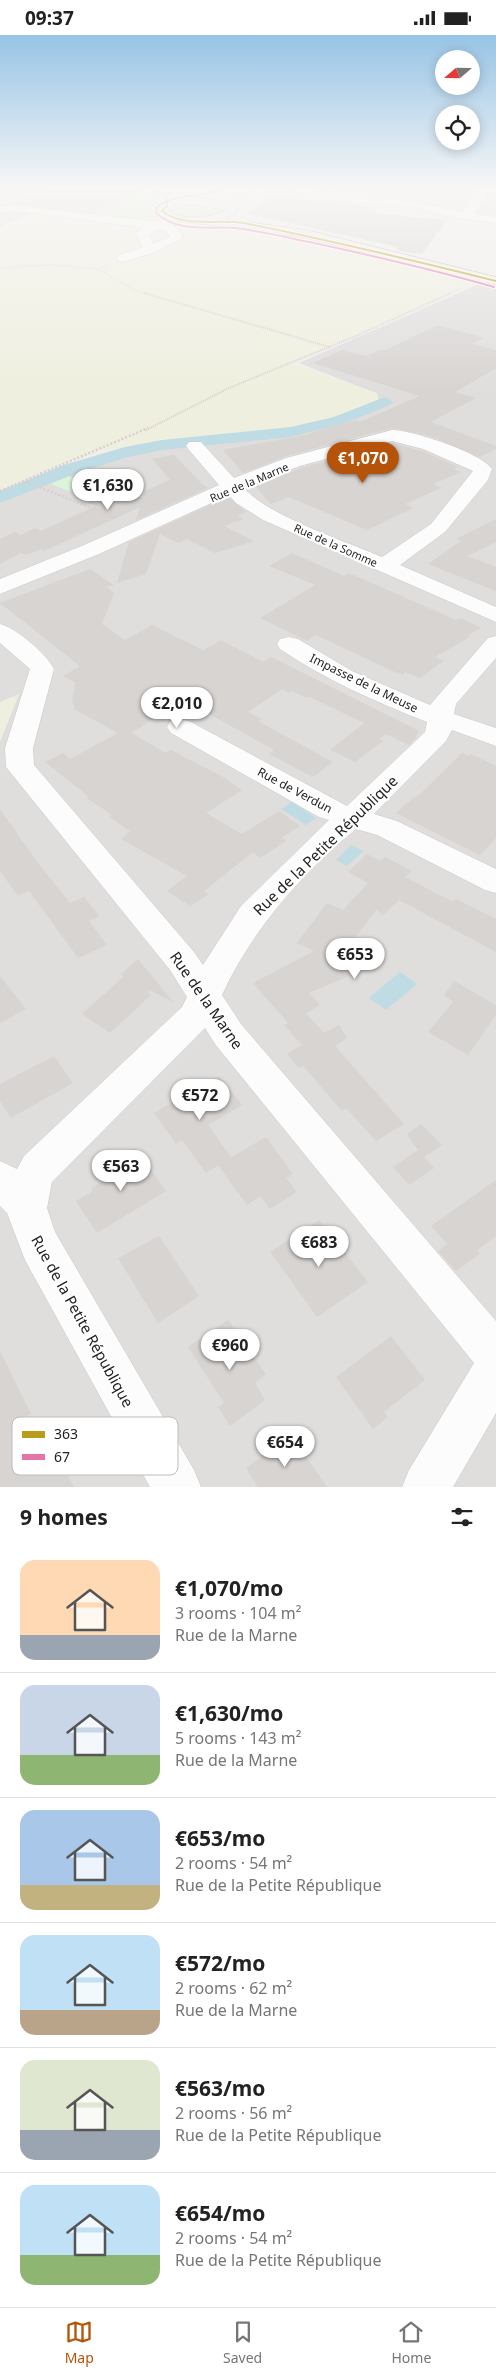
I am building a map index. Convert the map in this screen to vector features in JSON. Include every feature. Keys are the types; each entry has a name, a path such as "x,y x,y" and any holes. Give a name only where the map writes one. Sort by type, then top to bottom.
{"main road":[{"path":"400,257 491,279"}],"street":[{"path":"123,258 134,257"},
{"name":"Rue de la Marne","path":"0,587 82,556 140,527 288,464 394,435 409,438 473,463 483,469 481,476 438,528 384,566"},
{"name":"Rue de la Somme","path":"195,446 231,488 243,499 270,516 496,615"},
{"name":"Rue de la Marne","path":"0,631 39,663 42,669 19,748 20,767 182,961 228,1034 496,1355"},
{"name":"Rue de la Petite République","path":"137,1417 40,1246 12,1191 30,1185 38,1169 195,1016 213,977 252,914 284,880 369,803 437,735 442,725 440,718 443,703 496,643"},
{"name":"Impasse de la Meuse","path":"290,644 310,659 409,706 440,718"},
{"path":"440,718 472,727 496,738"},
{"name":"Rue de Verdun","path":"180,727 329,810 387,828 496,882"},
{"path":"426,1487 496,1369"},
{"name":"Rue de la Petite République","path":"170,1475 177,1487"}],"path":[{"path":"100,269 123,258"},
{"path":"0,268 49,265 100,269 134,290 197,310 330,347"},
{"path":"0,491 133,436 229,388 491,279"},
{"path":"24,481 140,527"}],"shaded area":[{"path":"486,281 496,284 496,1487 0,1487 0,500 134,450 287,428 373,392 299,363"}],"green space":[{"path":"0,257 385,257 477,279 421,307 291,363 377,393 379,401 328,419 287,428 166,441 98,451 51,468 0,491"},
{"path":"69,476 86,483 69,491 51,484"},
{"path":"19,694 0,742 0,702"}],"water":[{"path":"292,802 316,818 306,825 281,809"},
{"path":"351,845 363,851 347,866 336,860"},
{"path":"400,972 417,984 386,1010 369,998"}],"building":[{"path":"438,325 484,338 472,344 496,350 496,368 455,392 476,398 431,422 496,446 496,449 479,457 430,436 392,428 286,456 243,473 223,450 311,434 309,433 356,420 360,422 420,396 313,363 342,350 367,356 382,349 386,350"},
{"path":"392,443 422,451 458,467 453,469 461,472 433,484 441,488 405,504 413,508 367,530 289,497 271,504 255,486 301,468"},
{"path":"174,455 208,488 136,520 140,507 44,551 41,549 26,555 21,553 0,564 0,539 15,532 21,535 35,528 41,531 96,506 88,503 119,488 143,498 145,491 170,480 152,459"},
{"path":"228,497 247,512 237,516 243,519 224,526 254,541 215,553 187,539 178,543 160,534 146,574 117,583 129,542"},
{"path":"496,519 496,542 467,556 496,567 496,591 428,564 461,541 456,539"},
{"path":"292,553 344,576 349,573 456,620 461,618 481,628 467,636 470,637 435,657 443,661 420,678 405,672 402,675 316,635 307,641 260,618 315,585 269,566"},
{"path":"90,569 114,585 106,587 114,593 102,624 125,640 152,625 203,650 221,640 263,662 271,657 419,731 415,739 409,745 386,734 379,739 383,741 355,762 330,750 364,723 310,697 307,698 292,691 290,693 282,689 248,712 262,719 258,721 333,762 313,777 269,754 274,750 184,700 131,733 166,753 171,750 223,777 242,790 206,813 242,834 279,811 300,826 281,838 286,841 260,858 253,852 204,891 209,894 190,906 167,891 187,876 121,839 130,831 109,817 112,815 87,798 89,797 45,762 63,753 70,759 118,733 74,709 74,703 72,704 75,682 63,676 80,666 0,603"},
{"path":"462,753 469,756 471,754 496,766 496,838 480,855 396,813 414,797 417,797"},
{"path":"0,809 38,863 70,903 84,897 99,916 89,921 107,945 78,958 29,891 18,896 0,871"},
{"path":"367,854 380,861 385,857 412,871 405,877 453,902 456,899 496,919 496,952 399,900 383,915 376,910 349,946 367,968 309,993 320,1005 306,1013 324,1033 339,1025 347,1038 335,1046 404,1124 376,1141 346,1108 342,1111 303,1066 299,1068 287,1054 302,1045 284,1025 288,1023 253,983 314,951 297,943 327,903 343,910 368,883 348,872"},
{"path":"138,959 173,1002 149,990 147,992 151,995 110,1033 82,1014 124,976 121,974"},
{"path":"0,976 26,1009 0,1023"},
{"path":"454,981 496,1005 496,1015 468,1055 428,1032 453,1002 444,995"},
{"path":"54,1056 73,1083 11,1118 0,1101 0,1084"},
{"path":"219,1076 242,1105 208,1125 231,1157 206,1173 182,1140 176,1144 154,1113"},
{"path":"421,1124 442,1145 424,1157 434,1168 409,1185 393,1167 418,1150 407,1134"},
{"path":"266,1137 293,1174 286,1178 297,1192 270,1209 260,1196 247,1205 218,1165"},
{"path":"135,1148 166,1191 97,1233 76,1201 93,1191 91,1188 116,1173 110,1163"},
{"path":"496,1180 496,1236 477,1250 480,1254 456,1271 438,1251 447,1244 431,1226"},
{"path":"319,1220 368,1282 317,1317 270,1252"},
{"path":"159,1236 199,1296 158,1323 118,1258"},
{"path":"228,1320 266,1374 255,1383 265,1400 230,1426 218,1407 224,1403 188,1347"},
{"path":"391,1336 425,1380 384,1412 388,1417 373,1429 336,1377"},
{"path":"0,1351 31,1414 26,1417 12,1417 12,1475 68,1475 74,1487 0,1487"},
{"path":"291,1434 327,1487 258,1487 246,1468"}],"waterway":[{"path":"0,498 70,469 125,452 162,445 291,432 340,420 385,402"}],"transit line":[{"name":"67","path":"375,257 494,287"},
{"name":"363","path":"398,257 496,281"}]}
